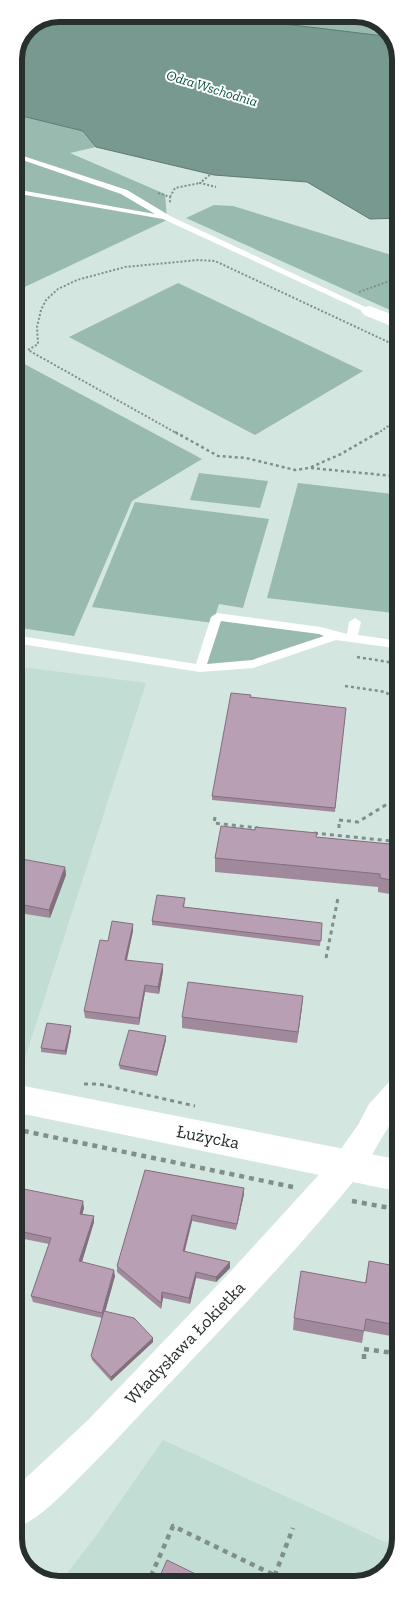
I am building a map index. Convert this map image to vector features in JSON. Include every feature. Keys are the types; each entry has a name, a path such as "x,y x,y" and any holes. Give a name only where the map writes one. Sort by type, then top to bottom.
{"street":[{"path":"370,311 392,321"},
{"name":"Łużycka","path":"22,1100 392,1174"},
{"name":"Władysława Łokietka","path":"22,1504 36,1494 99,1433 243,1282 346,1166 369,1135 380,1113 392,1100"}],"lane":[{"path":"22,158 124,192 169,219 370,311"},
{"path":"22,192 169,219"},
{"path":"200,668 217,617 321,631 335,636 392,643"},
{"path":"352,638 355,622"},
{"path":"22,640 200,668 253,664 335,636"}],"path":[{"path":"212,168 221,171"},
{"path":"200,183 216,170"},
{"path":"170,197 175,188 200,183 216,187"},
{"path":"392,344 215,260 199,259 127,265 100,272 68,285 47,299 38,321 36,332 38,344 28,350 218,456 234,454 294,471 309,468 356,448 392,424"},
{"path":"356,293 392,280"},
{"path":"309,468 392,476"},
{"path":"352,656 392,663"},
{"path":"345,686 386,692 392,698"},
{"path":"339,828 340,820 358,822 392,801"},
{"path":"215,816 214,823 263,828"},
{"path":"312,833 392,841"},
{"path":"326,958 338,898"},
{"path":"22,1131 392,1208"},
{"path":"364,1359 364,1349 392,1353"},
{"path":"151,1576 173,1526 274,1575 293,1528"}],"shaded area":[{"path":"259,23 363,23 376,29 388,42"},
{"path":"22,116 83,131 96,147 70,153 165,194 167,220 22,288"},
{"path":"214,205 233,206 392,255 392,311 186,218"},
{"path":"178,283 363,371 255,435 69,337"},
{"path":"22,363 202,459 132,501 74,636 22,628"},
{"path":"199,473 268,481 260,508 190,500"},
{"path":"298,483 392,494 392,613 267,598"},
{"path":"135,502 269,519 243,608 219,604 213,623 92,607"},
{"path":"217,617 335,636 253,664 200,668"},
{"path":"22,667 146,683 25,1058 22,1058"},
{"path":"163,1440 392,1545 388,1558 383,1564 374,1572 363,1576 65,1576 96,1536"}],"water":[{"name":"Odra Wschodnia","path":"60,22 274,23 384,36 392,52 392,218 370,219 307,182 214,175 96,147 83,131 22,116 23,52 33,33 45,25"}],"building":[{"path":"231,693 251,695 250,697 346,708 335,808 212,796"},
{"path":"221,826 255,830 255,827 317,833 316,837 392,844 392,880 380,878 380,874 215,858"},
{"path":"22,859 65,867 49,910 22,905"},
{"path":"157,895 185,898 183,907 322,923 321,941 152,921"},
{"path":"112,921 133,924 125,960 163,964 158,987 145,985 139,1018 84,1011 100,940 108,941"},
{"path":"188,982 303,996 298,1032 182,1017"},
{"path":"47,1023 71,1026 65,1051 41,1048"},
{"path":"129,1030 166,1036 157,1072 119,1065"},
{"path":"145,1170 244,1188 237,1224 192,1215 183,1251 230,1262 216,1277 196,1272 189,1298 162,1292 161,1303 117,1266"},
{"path":"22,1189 83,1201 80,1214 94,1216 79,1261 114,1270 102,1313 31,1296 51,1238 22,1232"},
{"path":"369,1261 392,1265 392,1324 366,1319 364,1331 294,1318 301,1271 366,1283"},
{"path":"104,1311 134,1318 153,1338 111,1377 91,1356"},
{"path":"167,1560 200,1576 160,1576"}]}
